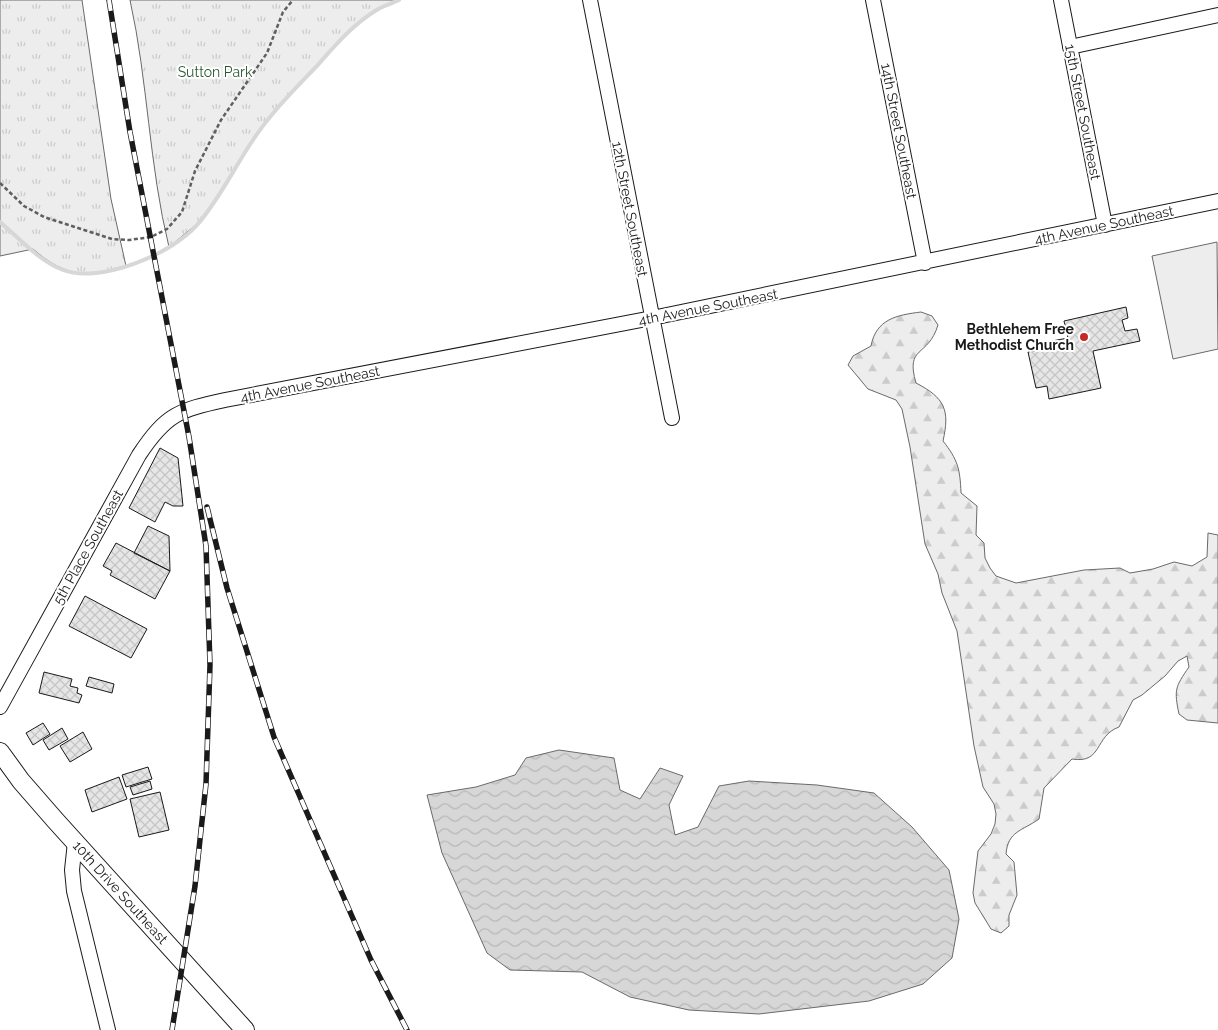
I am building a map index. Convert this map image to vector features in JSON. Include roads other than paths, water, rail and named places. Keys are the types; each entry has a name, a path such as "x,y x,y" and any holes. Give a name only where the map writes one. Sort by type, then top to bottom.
{"main road":[{"name":"10th Drive Southeast","path":"0,752 32,794 245,1030"}],"street":[{"name":"12th Street Southeast","path":"590,0 672,418"},
{"name":"14th Street Southeast","path":"874,0 925,263"},
{"name":"15th Street Southeast","path":"1061,0 1105,225"},
{"path":"1070,47 1218,15"},
{"name":"4th Avenue Southeast","path":"196,406 652,318 1218,201"},
{"name":"5th Place Southeast","path":"0,707 148,441 168,419 196,406"},
{"path":"75,842 72,870 74,891 108,1030"}],"water":[{"path":"559,750 614,758 620,790 640,799 660,768 683,776 669,805 675,835 698,827 719,786 749,781 817,785 874,793 912,827 949,870 959,919 952,958 923,984 869,1001 759,1014 689,1010 630,997 582,972 510,970 487,953 442,853 427,795 476,787 515,775 526,758"}],"waterway":[{"path":"0,222 46,261 63,270 78,273 115,270 153,256 171,246 186,236 205,215 260,130 290,94 358,23 378,9 399,0"}],"railway":[{"path":"109,0 130,132 189,437 206,546 210,665 206,784 195,886 172,1030"},
{"path":"207,507 227,588 274,737 371,960 407,1030"}],"place":[{"name":"Bethlehem Free Methodist Church","path":"1084,337"}],"park label":[{"name":"Sutton Park","path":"215,72"}]}
